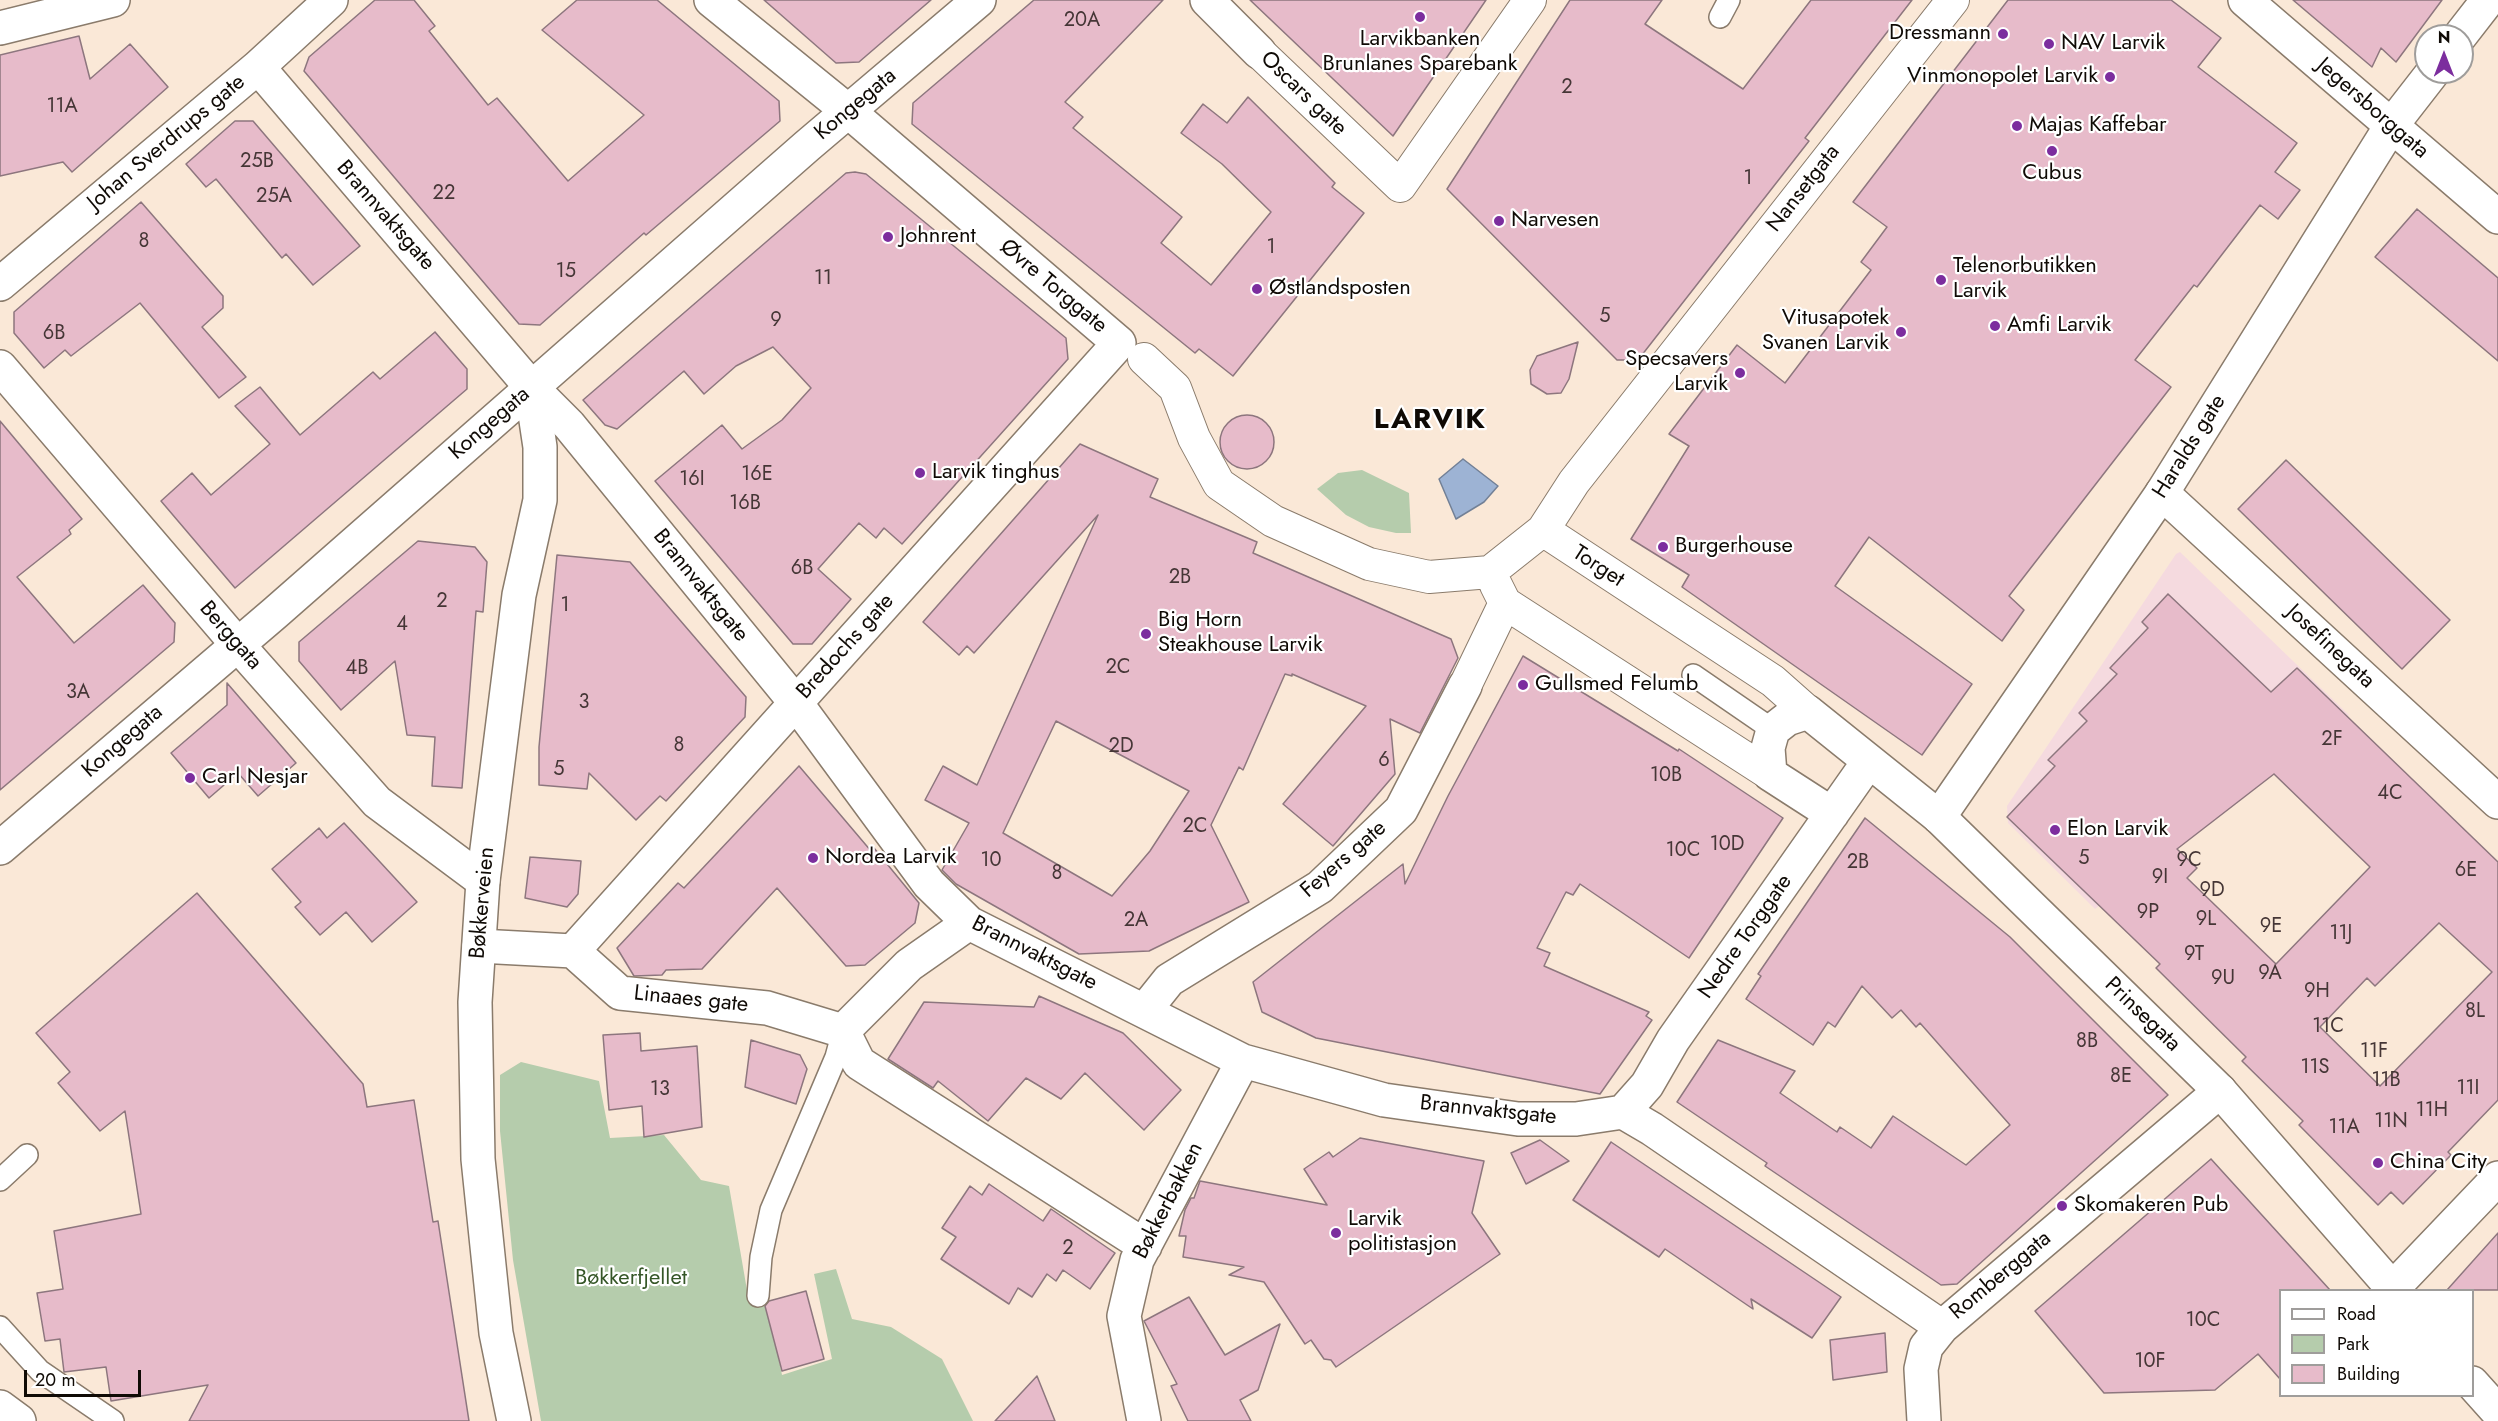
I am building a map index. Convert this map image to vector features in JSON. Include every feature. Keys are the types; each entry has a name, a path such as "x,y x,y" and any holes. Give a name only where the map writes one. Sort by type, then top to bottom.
{"street":[{"path":"0,28 113,0"},
{"name":"Johan Sverdrups gate","path":"0,284 258,67 331,0"},
{"name":"Øvre Torggate","path":"711,0 848,111 1131,351"},
{"name":"Kongegata","path":"0,848 848,111 979,0"},
{"name":"Oscars gate","path":"1207,0 1400,186 1530,0"},
{"name":"Nansetgata","path":"1544,530 1574,482 1953,0"},
{"name":"Jegersborggata","path":"2246,0 2498,218"},
{"path":"2469,24 2488,0"},
{"name":"Brannvaktsgate","path":"258,67 531,387 569,424 796,703 929,884 969,923 1243,1061 1384,1100 1518,1119 1576,1119 1623,1112"},
{"name":"Haralds gate","path":"1940,817 2162,492 2391,126 2424,84"},
{"path":"1131,351 1175,388 1194,438 1219,484 1273,521 1369,564 1429,577 1490,572 1544,530"},
{"name":"Bredochs gate","path":"573,951 796,703 1131,351"},
{"name":"Berggata","path":"0,367 237,644 377,802 483,881"},
{"name":"Bøkkerveien","path":"514,1421 496,1333 478,1159 475,1002 483,881 519,594 540,500 540,447 531,387"},
{"name":"Josefinegata","path":"2162,492 2498,802"},
{"name":"Torget","path":"1544,530 1773,681 1869,761"},
{"path":"1490,572 1505,603 1832,814"},
{"path":"1465,686 1505,603"},
{"name":"Feyers gate","path":"1145,1010 1169,980 1320,887 1401,810 1465,686"},
{"path":"1770,774 1768,748 1773,730 1787,719 1809,712"},
{"name":"Prinsegata","path":"1869,761 1940,817 2220,1091 2392,1289"},
{"name":"Nedre Torggate","path":"1623,1112 1647,1085 1673,1040 1869,761"},
{"path":"969,923 909,965 843,1030 859,1063 1145,1246"},
{"path":"479,946 573,951"},
{"name":"Linaaes gate","path":"573,951 620,993 767,1008 843,1030"},
{"name":"Bøkkerbakken","path":"1144,1421 1124,1316 1137,1260 1243,1061"},
{"name":"Romberggata","path":"1924,1421 1921,1369 1926,1347 1942,1327 2220,1091"},
{"path":"1623,1112 1652,1129 1942,1327"},
{"path":"2394,1289 2498,1178"},
{"path":"2474,1385 2498,1412"},
{"path":"0,1407 19,1421"}],"lane":[{"path":"1693,675 1773,730"},
{"path":"758,1296 761,1257 771,1210 836,1057 843,1030"},
{"path":"0,1180 27,1155"},
{"path":"0,1327 40,1371 113,1421"}],"shaded area":[{"path":"2180,552 2349,715 2095,909 2008,823 2007,806 2176,554"}],"green space":[{"path":"1362,470 1409,493 1411,533 1396,533 1369,527 1346,515 1317,489 1338,473"},
{"name":"Bøkkerfjellet","path":"521,1062 599,1081 610,1138 664,1135 701,1180 729,1186 748,1296 766,1296 782,1375 832,1359 814,1274 836,1269 852,1319 891,1327 942,1359 973,1421 541,1421 513,1260 500,1131 500,1075"}],"water":[{"path":"1463,459 1498,486 1484,502 1456,519 1439,479"}],"building":[{"path":"375,0 414,0 435,26 429,31 488,105 497,98 568,181 644,115 542,30 577,0 657,0 779,101 780,121 646,235 644,233 540,325 519,324 304,71 309,57"},
{"path":"764,0 931,0 859,62 836,63"},
{"path":"1034,0 1163,0 1065,102 1083,117 1073,128 1182,217 1161,243 1211,285 1271,212 1222,164 1181,133 1203,104 1227,123 1248,97 1335,183 1332,187 1364,213 1233,376 1199,349 1195,353 912,124 913,103"},
{"path":"1250,0 1486,0 1393,136"},
{"path":"1570,0 1662,0 1645,24 1743,89 1811,0 1912,0 1805,138 1809,141 1638,360 1617,360 1447,189"},
{"name":"Amfi Larvik","path":"2008,0 2171,0 2221,38 2198,67 2297,143 2275,172 2300,190 2278,219 2260,205 2197,287 2194,285 2135,360 2171,387 2009,596 2024,610 2002,641 1869,537 1835,586 1972,684 1922,755 1682,587 1689,575 1631,539 1689,446 1669,434 1737,345 1785,383 1871,270 1861,262 1887,227 1853,202"},
{"path":"2293,0 2442,0 2424,24 2414,24 2414,38 2396,62 2381,48 2372,67"},
{"path":"79,36 90,79 130,44 168,87 72,172 63,162 0,176 0,55"},
{"path":"235,121 253,121 360,246 313,285 286,254 282,258 216,179 206,187 186,164"},
{"path":"846,173 866,174 1066,338 1068,359 902,544 884,528 876,538 859,523 818,569 851,599 812,644 793,644 655,481 722,425 742,449 782,420 811,388 773,347 736,366 704,394 684,371 617,429 605,425 583,400"},
{"path":"141,202 223,296 223,308 202,327 246,377 219,398 140,303 71,356 65,350 44,368 14,333 14,312"},
{"path":"2417,209 2498,278 2498,361 2375,257"},
{"path":"435,332 467,369 467,389 235,588 161,501 192,473 211,495 270,444 235,406 260,387 300,435 373,372 380,379"},
{"path":"1578,342 1569,379 1561,393 1547,394 1531,384 1530,370 1537,356"},
{"path":"1247,415 1257,417 1266,423 1272,432 1274,442 1272,452 1266,461 1257,467 1247,469 1237,467 1228,461 1222,452 1220,442 1222,432 1228,423 1237,417"},
{"path":"0,421 82,519 69,530 71,534 17,577 74,643 143,585 175,623 174,642 0,790"},
{"path":"1080,444 1158,479 1150,497 1257,542 1253,553 1451,639 1458,658 1420,733 1390,719 1395,774 1333,846 1283,804 1366,706 1292,674 1292,676 1285,674 1243,770 1239,767 1211,825 1249,902 1149,951 1079,954 956,884 942,870 969,823 925,800 943,766 977,785 1098,515 974,653 967,646 959,655 923,622","holes":["1056,721 1189,791 1150,851 1112,896 1003,833"]},
{"path":"2286,460 2450,620 2402,669 2238,509"},
{"path":"418,541 475,547 487,562 483,612 476,611 462,788 432,786 435,737 407,735 395,661 341,710 299,661 299,642"},
{"path":"557,555 630,562 746,697 745,717 666,801 660,796 636,820 589,773 587,789 539,785 539,747"},
{"path":"2168,594 2271,692 2297,668 2498,862 2498,1100 2448,1152 2451,1155 2403,1204 2391,1192 2378,1205 2299,1125 2303,1121 2242,1061 2246,1057 2156,968 2160,964 2007,817 2055,766 2048,760 2087,721 2079,713 2117,674 2110,668 2148,628 2142,622","holes":["2274,774 2370,867 2276,964 2187,878 2197,868 2177,849","2439,923 2492,972 2380,1086 2320,1027 2367,978 2375,986"]},
{"path":"1523,656 1678,751 1679,749 1783,818 1689,958 1580,884 1573,895 1566,892 1537,948 1550,953 1544,966 1649,1012 1646,1016 1652,1020 1600,1094 1316,1038 1262,1012 1253,982 1403,864 1405,884 1448,796"},
{"path":"227,683 296,763 258,796 238,773 209,798 171,753 227,705"},
{"path":"799,766 871,851 874,848 919,903 915,923 865,965 846,966 777,888 702,969 666,970 662,975 634,976 617,948 678,883 684,888"},
{"path":"1865,818 2010,937 2168,1095 1957,1284 1941,1285 1765,1166 1767,1163 1677,1102 1718,1040 1795,1071 1780,1093 1837,1132 1840,1127 1871,1148 1893,1116 1966,1165 2010,1125 1920,1023 1916,1027 1901,1010 1892,1018 1862,986 1835,1027 1828,1022 1813,1045 1746,999 1761,976 1758,974"},
{"path":"344,823 417,902 372,942 346,912 320,935 295,907 301,902 272,869 319,828 327,838"},
{"path":"530,857 581,861 578,894 567,907 525,898"},
{"path":"197,893 363,1084 367,1107 414,1100 433,1222 438,1221 469,1421 189,1421 208,1385 111,1401 106,1367 64,1372 60,1339 45,1341 37,1293 63,1289 54,1231 141,1214 125,1111 100,1131 58,1083 70,1072 36,1033"},
{"path":"1039,996 1123,1033 1181,1090 1144,1130 1085,1073 1061,1099 1026,1078 988,1121 938,1081 933,1088 888,1059 924,1002 1034,1007"},
{"path":"640,1033 641,1051 697,1046 702,1127 644,1137 642,1106 609,1110 603,1035"},
{"path":"751,1040 800,1055 807,1069 796,1104 745,1087"},
{"path":"1360,1138 1484,1161 1472,1213 1500,1254 1336,1367 1331,1360 1324,1359 1311,1340 1305,1344 1264,1282 1229,1275 1244,1267 1183,1257 1186,1236 1179,1236 1185,1210 1191,1198 1194,1198 1200,1181 1327,1205 1304,1169 1329,1152 1333,1157"},
{"path":"1540,1140 1569,1161 1526,1184 1511,1153"},
{"path":"1611,1142 1841,1297 1812,1338 1751,1299 1753,1309 1665,1249 1659,1257 1573,1200"},
{"path":"2211,1159 2329,1289 2279,1289 2279,1378 2258,1354 2215,1390 2104,1393 2035,1311"},
{"path":"989,1184 1043,1221 1051,1209 1115,1253 1090,1289 1063,1270 1056,1281 1047,1274 1032,1297 1018,1288 1009,1304 941,1259 956,1237 942,1228 970,1186 982,1195"},
{"path":"2498,1233 2498,1290 2448,1289"},
{"path":"806,1291 824,1359 782,1371 765,1306 769,1301"},
{"path":"1189,1297 1225,1355 1280,1324 1258,1390 1240,1400 1251,1421 1188,1421 1171,1386 1177,1384 1144,1321"},
{"path":"1885,1333 1887,1372 1833,1380 1830,1340"},
{"path":"1037,1376 1055,1421 995,1421"}],"place":[{"name":"Larvikbanken Brunlanes Sparebank","path":"1420,17"},
{"name":"Dressmann","path":"2003,34"},
{"name":"NAV Larvik","path":"2049,44"},
{"name":"Vinmonopolet Larvik","path":"2110,77"},
{"name":"Majas Kaffebar","path":"2017,126"},
{"name":"Cubus","path":"2052,151"},
{"name":"Narvesen","path":"1499,221"},
{"name":"Johnrent","path":"888,237"},
{"name":"Telenorbutikken Larvik","path":"1941,280"},
{"name":"Østlandsposten","path":"1257,289"},
{"name":"Amfi Larvik","path":"1995,326"},
{"name":"Vitusapotek Svanen Larvik","path":"1901,332"},
{"name":"Specsavers Larvik","path":"1740,373"},
{"name":"Larvik tinghus","path":"920,473"},
{"name":"Burgerhouse","path":"1663,547"},
{"name":"Big Horn Steakhouse Larvik","path":"1146,634"},
{"name":"Gullsmed Felumb","path":"1523,685"},
{"name":"Carl Nesjar","path":"190,778"},
{"name":"Elon Larvik","path":"2055,830"},
{"name":"Nordea Larvik","path":"813,858"},
{"name":"China City","path":"2378,1163"},
{"name":"Skomakeren Pub","path":"2062,1206"},
{"name":"Larvik politistasjon","path":"1336,1233"}],"district":[{"name":"LARVIK","path":"1430,421"}]}
